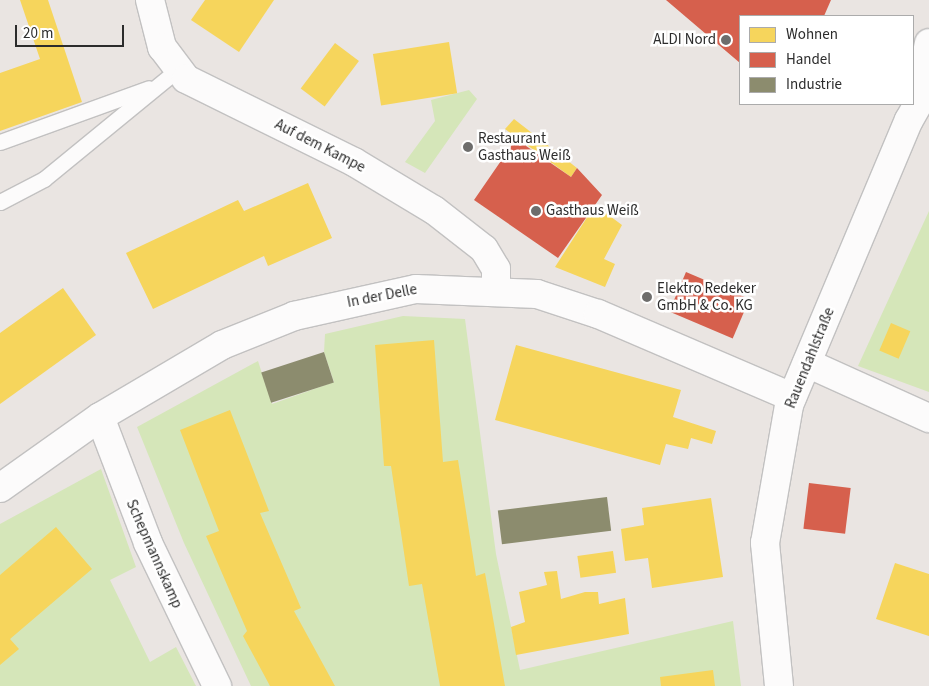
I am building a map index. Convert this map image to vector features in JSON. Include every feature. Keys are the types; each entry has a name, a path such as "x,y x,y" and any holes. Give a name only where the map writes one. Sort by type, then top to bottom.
{"street":[{"name":"Auf dem Kampe","path":"150,0 154,27 168,77 312,140 434,210 484,249 496,269 496,290"},
{"name":"Rauendahlstraße","path":"779,686 765,543 792,397 923,95 929,43"},
{"name":"In der Delle","path":"0,488 100,417 206,353 294,316 416,289 496,290 537,294 598,314 792,397"},
{"path":"807,363 929,418"},
{"name":"Schepmannskamp","path":"100,417 148,543 218,686"}],"lane":[{"path":"0,142 168,77"},
{"path":"0,202 44,178 168,77"}],"green space":[{"path":"469,90 477,99 425,173 405,162 435,121 431,100"},
{"path":"929,211 929,392 858,366"},
{"path":"403,316 465,319 496,554 520,670 733,621 741,686 251,686 184,543 137,427 258,361 272,404 334,382 324,352 325,334"},
{"path":"101,469 136,567 110,580 150,662 176,647 196,686 0,686 0,524"}],"building: Wohnen":[{"path":"20,0 48,0 82,102 0,131 0,73 40,59"},
{"path":"205,0 274,0 239,52 191,20"},
{"path":"449,42 457,93 381,105 373,54"},
{"path":"335,43 359,61 325,107 301,89"},
{"path":"514,119 577,168 571,177 505,129"},
{"path":"308,183 332,238 268,266 264,256 153,309 126,253 238,200 244,211"},
{"path":"595,205 622,225 604,259 615,264 605,287 555,267"},
{"path":"63,288 96,335 0,404 0,333"},
{"path":"891,323 910,331 899,359 879,351"},
{"path":"434,340 443,462 458,460 476,576 485,573 505,686 440,686 422,584 409,586 391,466 384,466 375,345"},
{"path":"516,345 681,390 673,417 716,431 712,444 691,438 688,449 666,444 660,465 495,420"},
{"path":"230,410 269,511 260,513 301,608 294,611 335,686 270,686 243,636 247,631 206,536 219,531 180,430"},
{"path":"711,498 723,577 652,588 648,558 625,561 621,529 644,525 642,508"},
{"path":"56,527 92,569 10,639 19,649 0,665 0,575"},
{"path":"613,551 616,573 580,578 577,556"},
{"path":"895,563 929,574 929,636 876,619"},
{"path":"557,571 561,599 585,592 598,592 599,604 625,598 629,634 516,655 511,627 525,622 519,592 547,585 544,572"},
{"path":"713,670 715,686 661,686 660,677"}],"building: Handel":[{"name":"ALDI Nord","path":"666,0 831,0 824,15 739,15 739,62"},
{"path":"516,139 571,177 577,168 602,195 558,258 474,200"},
{"path":"686,272 750,299 733,339 669,312"},
{"path":"809,483 851,488 845,534 803,529"}],"building: Industrie":[{"path":"324,352 334,382 271,403 261,372"},
{"path":"607,497 611,531 502,544 498,510"}],"place":[{"name":"ALDI Nord","path":"726,40"},
{"name":"Restaurant Gasthaus Weiß","path":"468,147"},
{"name":"Gasthaus Weiß","path":"536,211"},
{"name":"Elektro Redeker GmbH & Co. KG","path":"647,297"}]}
